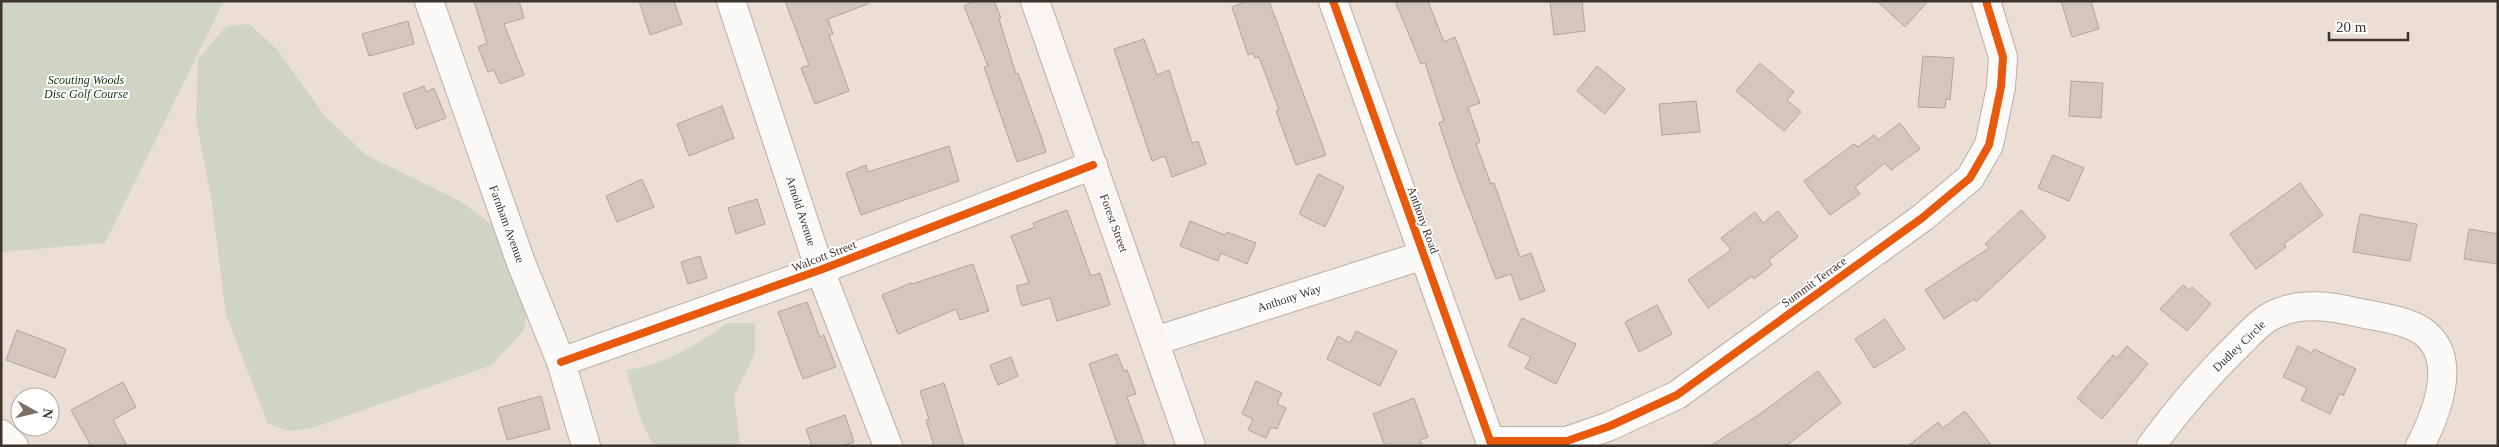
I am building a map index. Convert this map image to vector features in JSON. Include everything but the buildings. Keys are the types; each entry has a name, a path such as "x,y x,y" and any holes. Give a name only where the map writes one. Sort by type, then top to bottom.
{"street":[{"name":"Farnham Avenue","path":"429,1 520,260 561,362 586,446"},
{"name":"Arnold Avenue","path":"731,1 820,270 888,446"},
{"name":"Forest Street","path":"1034,1 1191,446"},
{"name":"Anthony Road","path":"1333,1 1491,443"},
{"name":"Summit Terrace","path":"1491,443 1567,441 1610,426 1677,394 1922,218 1970,178 1989,145 2001,87 2003,57 1986,1"},
{"name":"Walcott Street","path":"561,362 820,270 1093,165"},
{"name":"Anthony Way","path":"1155,341 1424,255"},
{"name":"Dudley Circle","path":"2150,446 2184,400 2235,348 2271,316 2290,309 2315,306 2392,319 2422,332 2437,349 2443,371 2440,396 2420,446"},
{"path":"1,434 14,446"}],"green space":[{"name":"Scouting Woods Disc Golf Course","path":"1,1 224,1 105,243 1,252"},
{"path":"249,24 276,48 324,115 366,155 460,201 505,234 533,286 523,331 492,365 312,428 289,431 268,424 226,315 211,197 196,120 198,59 226,26"},
{"path":"727,323 755,323 755,353 734,396 740,446 653,446 639,414 626,370 653,364 679,353"}],"cycle path":[{"path":"1333,1 1492,446"},
{"path":"1490,441 1567,441 1610,426 1677,395 1922,218 1970,178 1989,145 2001,87 2003,57 1986,1"},
{"path":"561,362 820,270 1093,165"}]}
